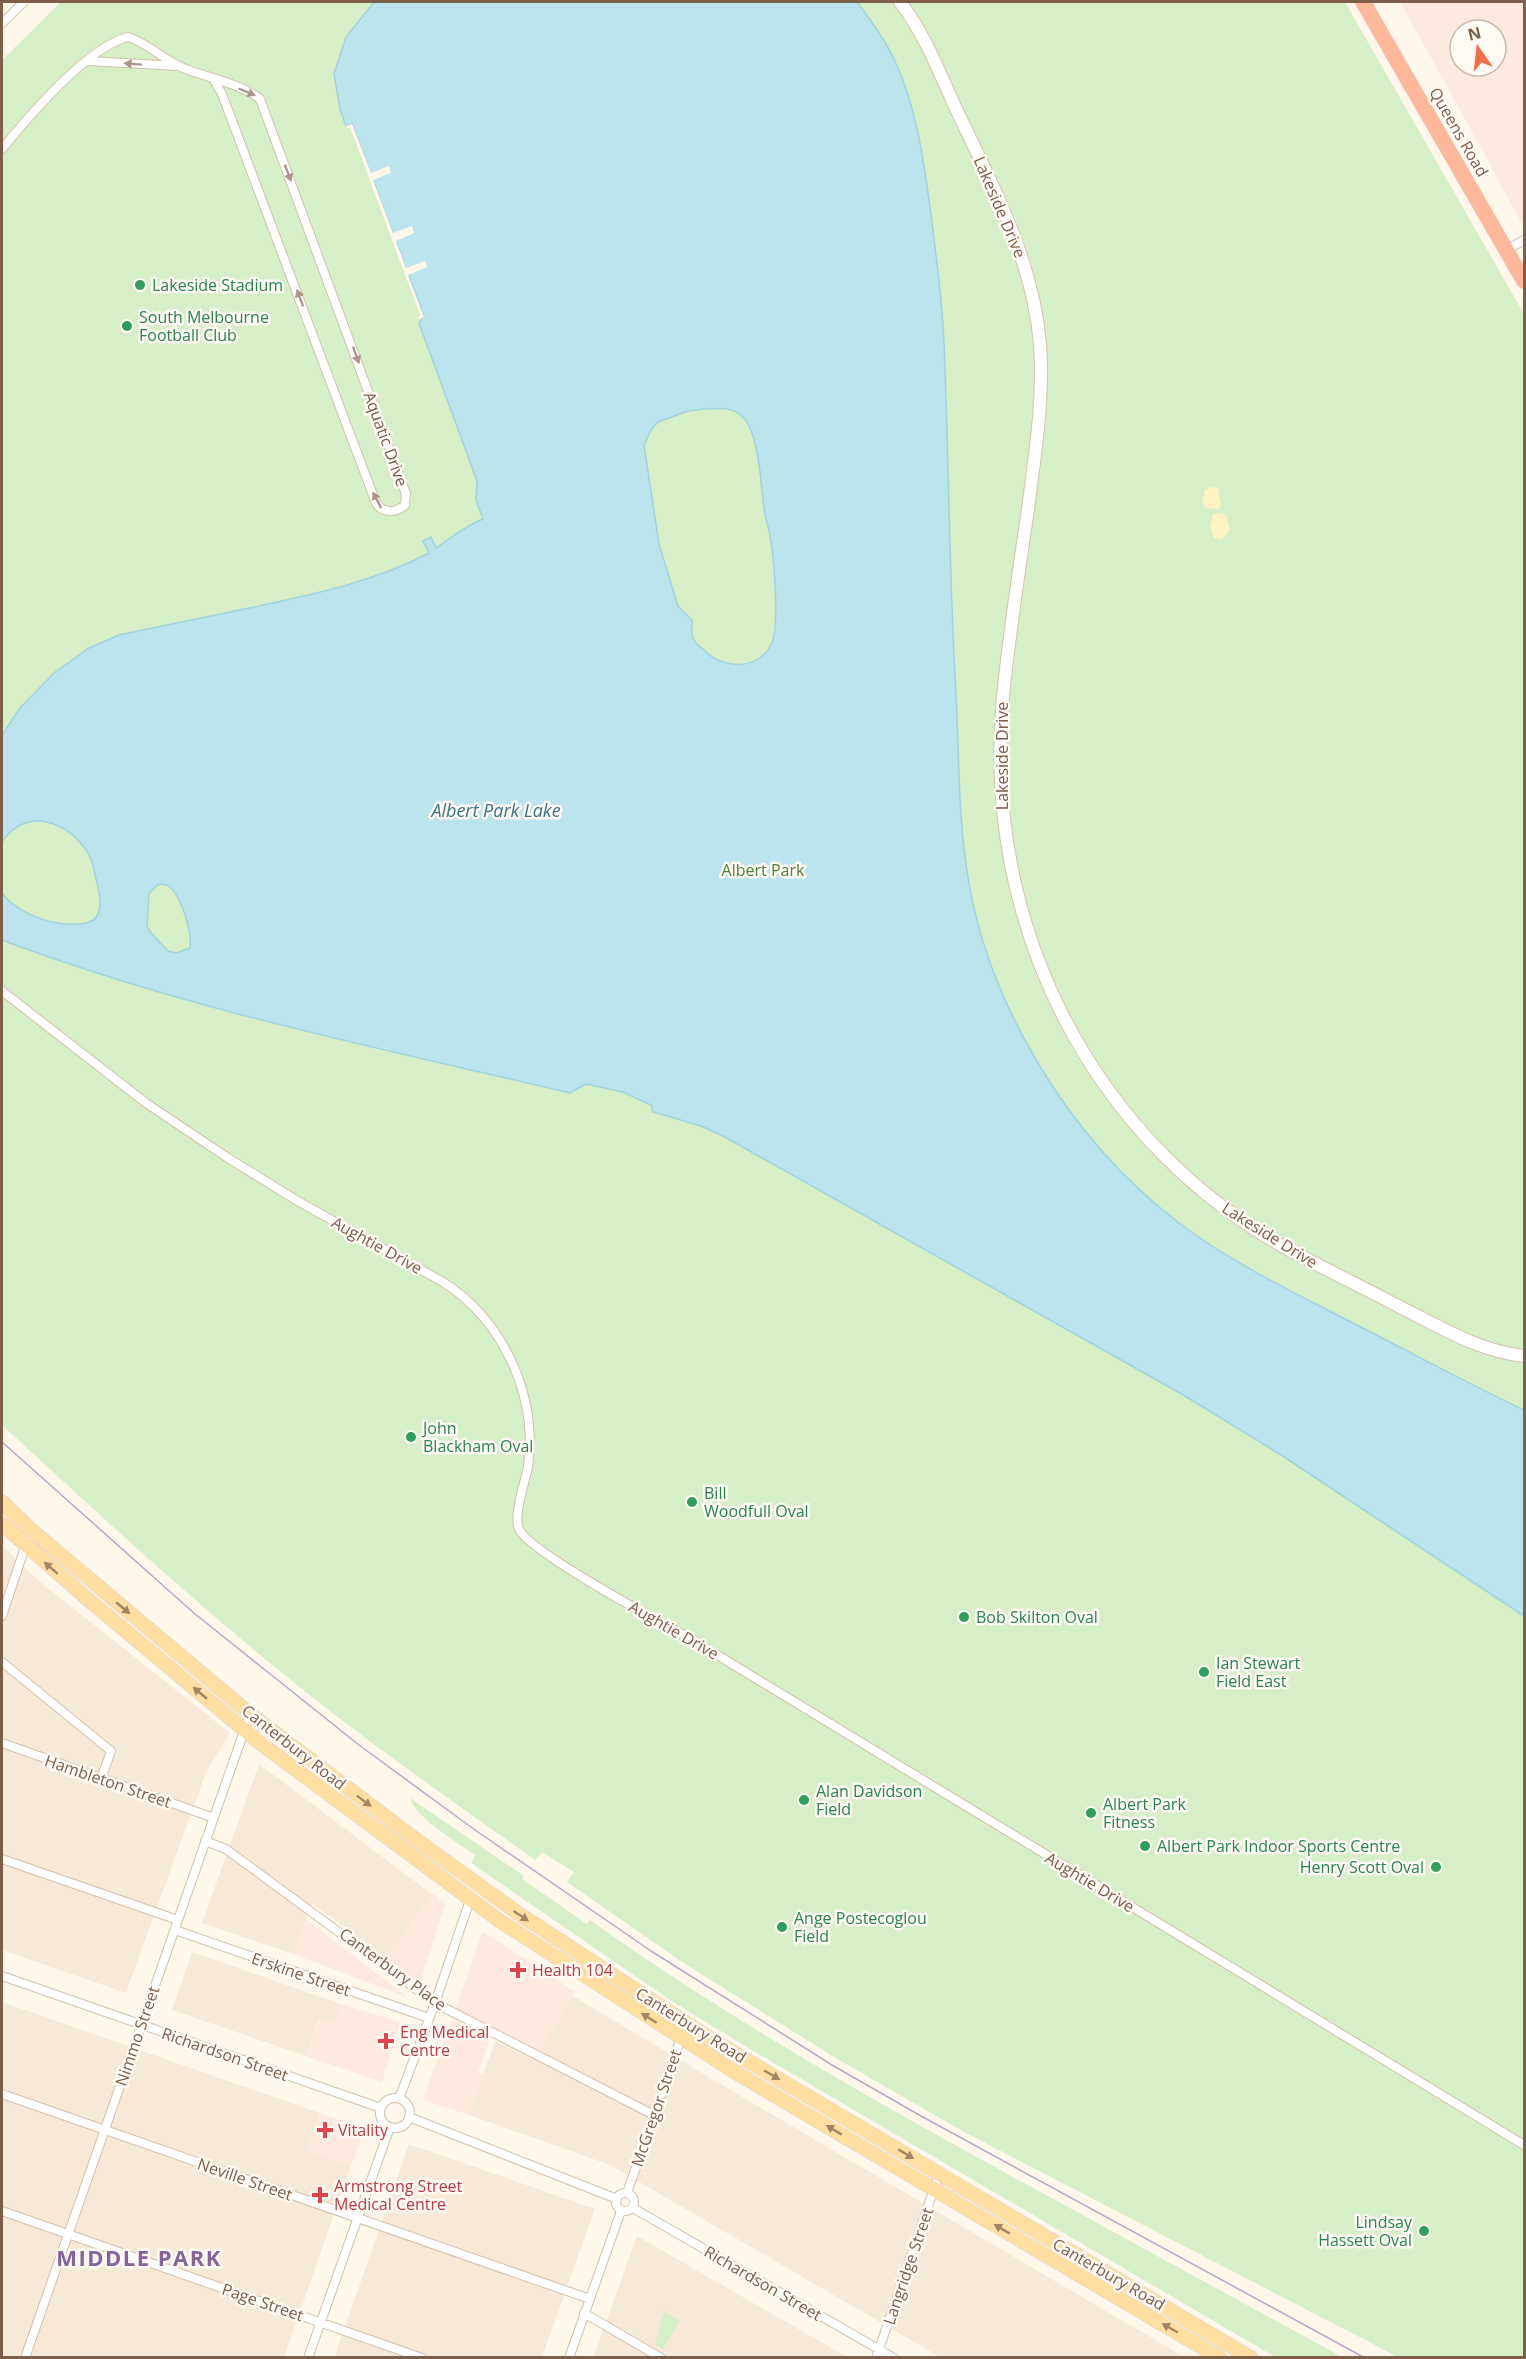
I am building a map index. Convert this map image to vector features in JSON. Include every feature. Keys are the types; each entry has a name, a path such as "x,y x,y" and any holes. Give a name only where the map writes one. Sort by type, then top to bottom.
{"highway":[{"name":"Queens Road","path":"1363,2 1524,281"}],"main road":[{"name":"Canterbury Road","path":"2,1502 30,1529 250,1714 488,1893 686,2024 1251,2358"},
{"name":"Canterbury Road","path":"2,1524 245,1730 470,1900 681,2038 1220,2358"}],"street":[{"path":"2,23 24,2"},
{"name":"Lakeside Drive","path":"900,2 925,42 1011,225 1030,286 1038,330 1040,383 1037,440 1002,698 999,790 1005,840 1014,885 1032,946 1052,993 1067,1024 1098,1074 1134,1122 1184,1173 1234,1216 1287,1249 1471,1343 1524,1356"},
{"name":"Aquatic Drive","path":"88,61 116,40 128,37 140,41 179,66 256,96 261,101 406,494 405,505 399,509 387,511 376,502 262,196 222,94 214,80"},
{"path":"2,149 40,104 65,79 88,61"},
{"name":"Aquatic Drive","path":"88,61 179,66"},
{"path":"1507,250 1524,240"},
{"name":"Aughtie Drive","path":"2,991 147,1103 288,1195 436,1278 465,1298 481,1313 504,1346 524,1401 528,1422 528,1455 517,1523 522,1534 541,1550 1524,2145"},
{"path":"2,1616 30,1529"},
{"path":"2,1662 111,1751 101,1779"},
{"name":"Nimmo Street","path":"25,2358 250,1714"},
{"name":"Hambleton Street","path":"2,1743 214,1818"},
{"name":"Canterbury Place","path":"206,1841 226,1849 435,2003 654,2115"},
{"path":"2,1859 178,1920"},
{"path":"399,2099 470,1900"},
{"name":"Erskine Street","path":"175,1930 429,2018"},
{"name":"Richardson Street","path":"2,1976 381,2108"},
{"name":"McGregor Street","path":"627,2193 686,2024"},
{"name":"Neville Street","path":"2,2094 590,2299"},
{"path":"399,2099 408,2108 409,2117 400,2127 390,2127 382,2121 381,2108 390,2100 399,2099"},
{"path":"409,2117 617,2199"},
{"path":"308,2358 390,2127"},
{"name":"Langridge Street","path":"877,2353 939,2174"},
{"path":"627,2193 634,2199 633,2208 621,2211 616,2205 617,2199 620,2194 627,2193"},
{"name":"Richardson Street","path":"633,2208 877,2353 894,2358"},
{"name":"Page Street","path":"2,2211 422,2358"},
{"path":"569,2358 621,2211"},
{"path":"584,2313 661,2358"}],"shaded area":[{"path":"1400,2 1524,2 1524,227 1453,97"},
{"path":"2,1546 39,1581 230,1733 206,1772 126,1993 2,1950"},
{"path":"259,1764 433,1895 386,1958 312,1903 293,1954 202,1923"},
{"path":"434,1894 445,1904 420,1984 386,1958"},
{"path":"306,1919 407,1997 293,1954"},
{"path":"485,1933 575,1992 538,2051 455,2010 482,1934"},
{"path":"192,1952 341,2004 334,2024 319,2019 306,2056 172,2010"},
{"path":"573,1996 1184,2357 940,2357 610,2165 469,2115 495,2041 533,2059"},
{"path":"2,2002 320,2113 307,2151 351,2166 284,2357 2,2358"},
{"path":"341,2004 400,2022 382,2082 306,2056 320,2019 334,2024"},
{"path":"455,2020 490,2038 478,2073 483,2075 469,2115 423,2100 451,2021"},
{"path":"320,2113 365,2129 351,2166 306,2151"},
{"path":"409,2144 595,2209 542,2357 334,2358"},
{"path":"637,2236 847,2357 593,2358"}],"green space":[{"name":"Albert Park","path":"61,2 1345,2 1524,314 1524,2357 1398,2357 964,2132 834,2057 685,1964 567,1882 574,1872 542,1852 535,1860 352,1728 284,1675 202,1605 2,1425 2,60"},
{"path":"410,1798 524,1876 522,1879 587,1924 590,1920 705,1998 824,2071 1342,2357 1275,2357 745,2046 673,2002 471,1863 475,1855 420,1814"},
{"path":"664,2311 680,2321 663,2349 655,2344"}],"sand":[{"path":"1212,487 1218,488 1221,505 1219,509 1205,508 1202,502 1205,490"},
{"path":"1213,514 1226,515 1230,530 1221,540 1214,538 1210,527"}],"water":[{"name":"Albert Park Lake","path":"374,2 857,2 862,8 890,51 908,94 921,150 930,207 944,343 961,822 976,915 992,966 1013,1016 1038,1064 1068,1109 1102,1151 1139,1189 1179,1223 1262,1276 1524,1410 1524,1616 1281,1455 1185,1396 723,1136 701,1126 653,1112 651,1105 623,1092 586,1084 570,1093 283,1026 141,987 2,940 2,893 27,913 57,923 88,923 98,914 100,906 92,860 80,842 70,833 46,822 34,821 23,824 12,831 2,842 2,735 20,708 54,673 89,648 119,635 299,597 387,572 429,553 423,541 431,537 436,548 464,528 483,519 476,500 477,481 419,323 424,316 352,124 346,126 340,109 334,74 346,37","holes":["727,409 741,415 754,438 758,459 773,560 775,624 771,645 765,653 749,663 730,664 721,661 712,657 695,642 692,620 678,606 659,544 644,445 651,430 658,422 688,411","162,884 174,891 188,924 190,948 176,953 168,951 147,926 149,894 157,885"]}],"pier":[{"path":"352,124 371,173 389,166 391,173 373,180 393,233 412,226 414,233 396,241 406,268 425,261 427,267 408,275 424,317 420,319 417,318 420,315 350,127 346,126"}],"tram line":[{"path":"2,1442 195,1614 359,1745 475,1830 651,1951 832,2065 921,2116 1365,2358"}],"place":[{"name":"Lakeside Stadium","path":"140,285"},
{"name":"South Melbourne Football Club","path":"127,326"},
{"name":"John Blackham Oval","path":"411,1437"},
{"name":"Bill Woodfull Oval","path":"692,1502"},
{"name":"Bob Skilton Oval","path":"964,1617"},
{"name":"Ian Stewart Field East","path":"1204,1672"},
{"name":"Alan Davidson Field","path":"804,1800"},
{"name":"Albert Park Fitness","path":"1091,1813"},
{"name":"Albert Park Indoor Sports Centre","path":"1145,1846"},
{"name":"Henry Scott Oval","path":"1436,1867"},
{"name":"Ange Postecoglou Field","path":"782,1927"},
{"name":"Health 104","path":"518,1970"},
{"name":"Eng Medical Centre","path":"386,2041"},
{"name":"Vitality","path":"325,2130"},
{"name":"Armstrong Street Medical Centre","path":"320,2195"},
{"name":"Lindsay Hassett Oval","path":"1424,2231"}],"district":[{"name":"MIDDLE PARK","path":"139,2257"}]}
